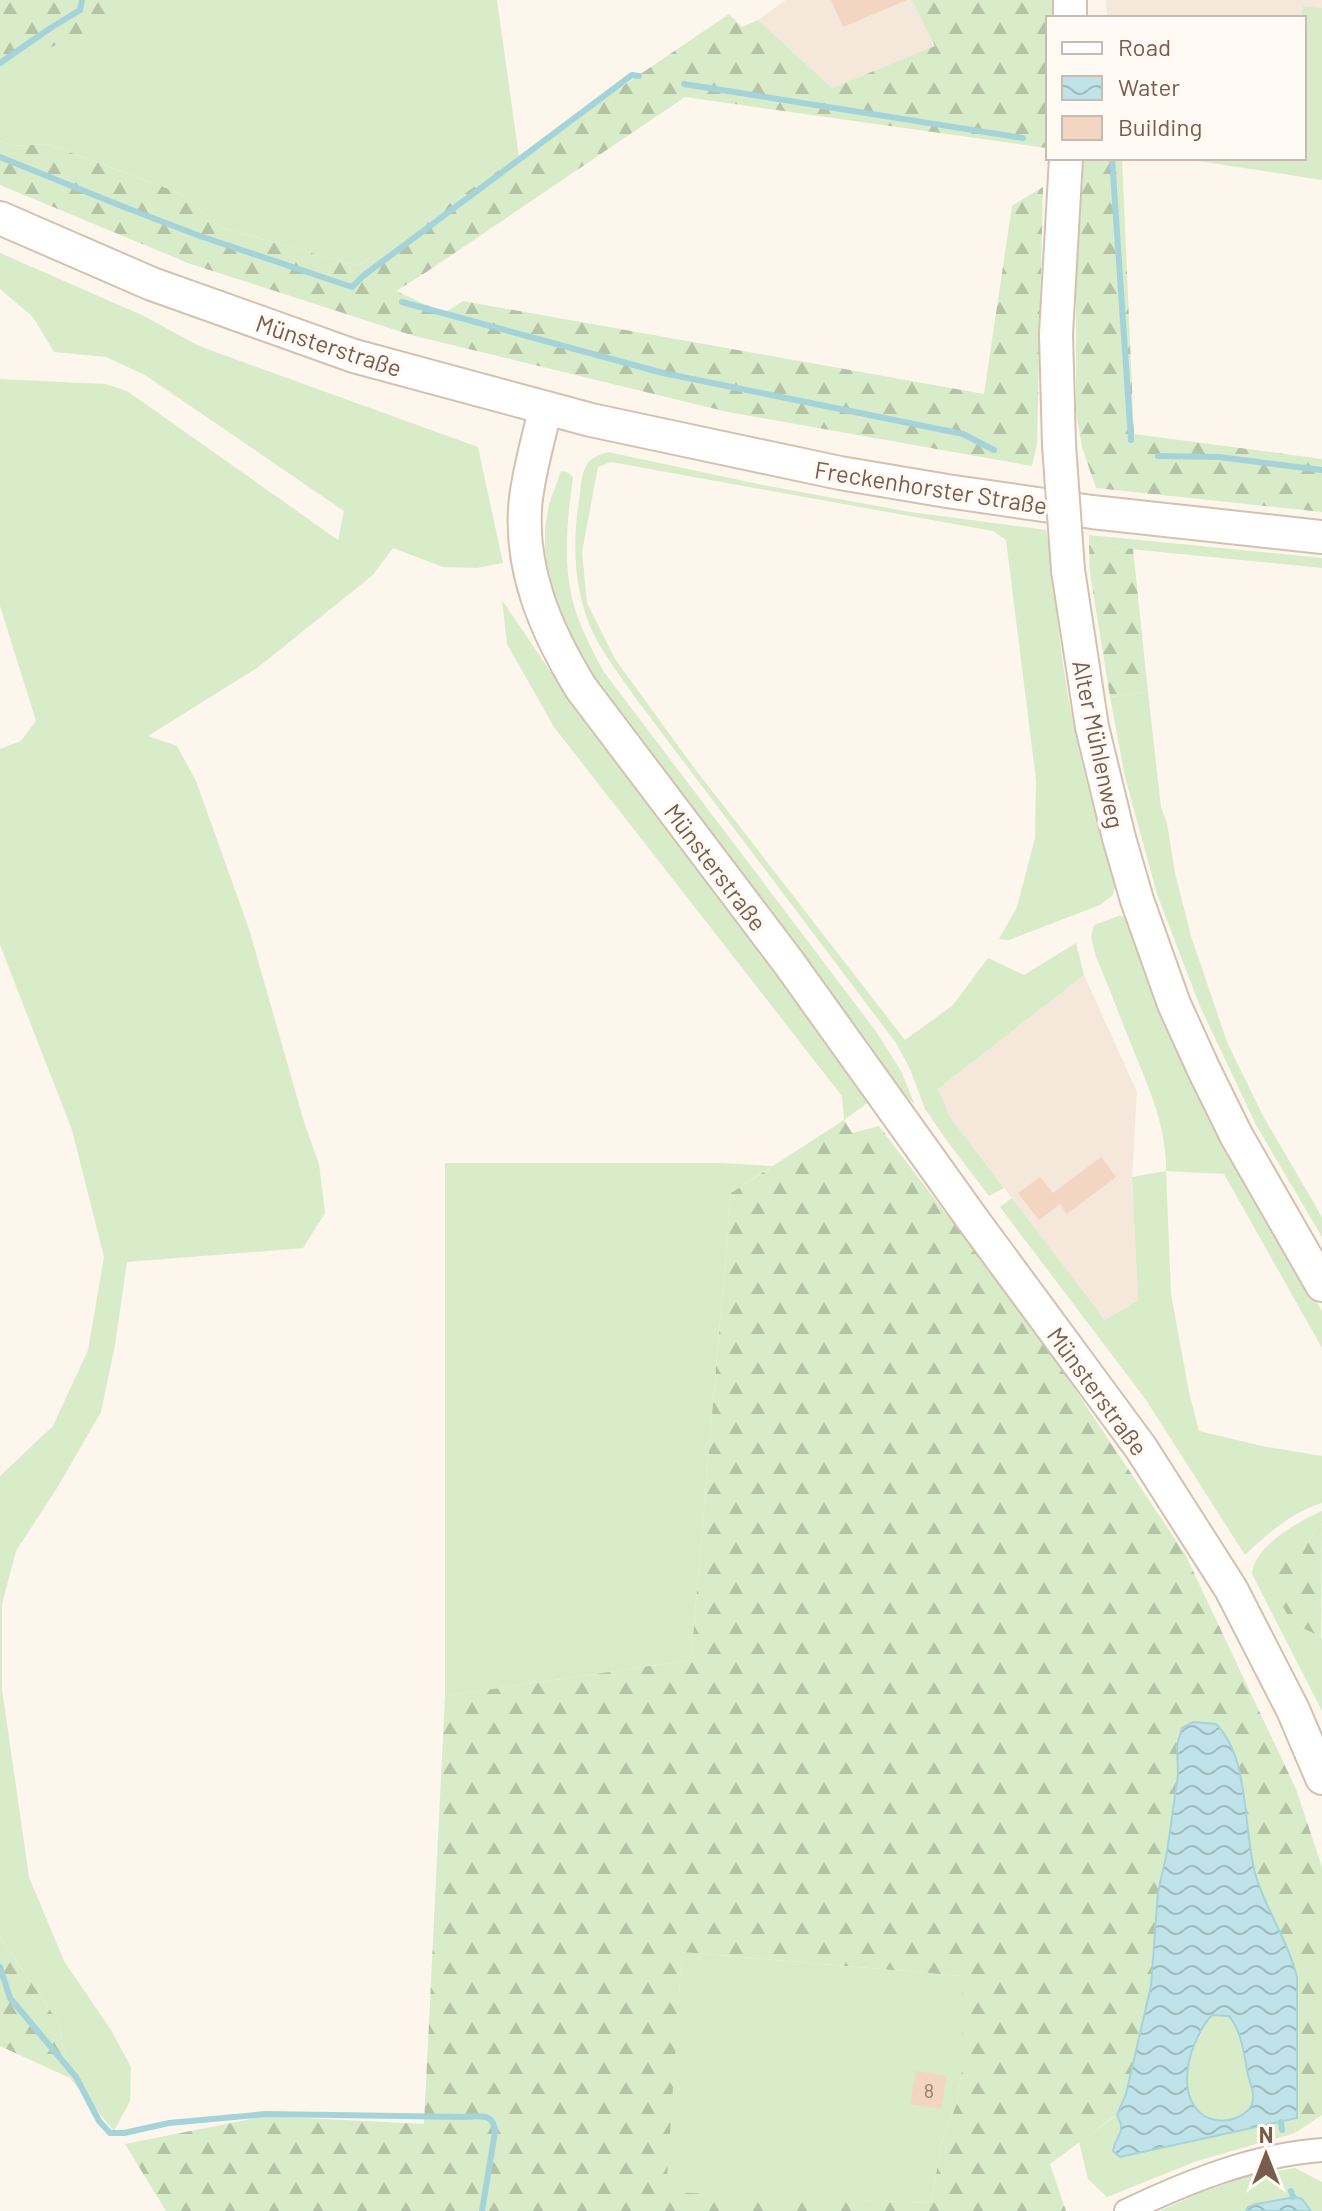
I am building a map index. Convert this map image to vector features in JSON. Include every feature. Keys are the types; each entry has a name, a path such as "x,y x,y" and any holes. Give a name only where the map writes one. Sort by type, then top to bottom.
{"main road":[{"name":"Alter Mühlenweg","path":"1066,160 1056,334 1059,445 1068,570 1083,674 1104,778 1137,900 1174,1004 1236,1135 1322,1285"},
{"name":"Münsterstraße","path":"0,218 152,284 354,356 546,408 526,499 525,540 542,617 560,654 581,688 789,963 1141,1448 1231,1589 1293,1710 1322,1778"},
{"name":"Freckenhorster Straße","path":"546,408 855,476 1092,512 1322,537"}],"street":[{"path":"1126,2211 1176,2187 1257,2160 1322,2150"}],"shaded area":[{"path":"786,0 912,0 936,46 832,88 758,20"},
{"path":"1106,0 1322,0 1322,8 1303,6 1301,16 1107,16"},
{"path":"1084,975 1137,1092 1132,1177 1138,1300 1105,1320 950,1117 938,1089"}],"green space":[{"path":"0,0 109,0 114,7 82,34 0,69"},
{"path":"109,0 497,0 519,157 358,266 219,227 182,194 47,144 13,146 0,141 0,69 113,7"},
{"path":"912,0 1052,0 1052,16 1046,16 1046,148 685,97 396,291 444,313 463,301 984,394 1012,206 1043,187 1037,444 1032,466 728,412 411,335 188,263 0,185 0,141 13,146 47,144 182,194 219,227 358,266 729,14 742,27 758,20 832,88 935,46"},
{"path":"1303,6 1322,8 1322,180 1191,160 1306,160 1306,16 1301,16"},
{"path":"1081,160 1122,160 1134,434 1322,459 1322,512 1096,488 1082,447 1076,412 1076,252"},
{"path":"0,253 144,316 199,346 478,447 503,563 477,568 443,567 393,548 373,575 257,668 148,736 177,746 196,781 249,929 319,1164 325,1213 303,1248 127,1262 101,1412 16,1551 2,1604 2,1689 29,1877 64,1961 111,2030 131,2067 130,2101 114,2131 70,2078 58,2022 0,1937 0,1476 53,1426 88,1350 104,1257 72,1130 0,945 0,749 21,741 36,721 0,606 0,379 105,384 127,391 338,540 344,511 145,375 106,357 54,352 33,317 0,289"},
{"path":"608,452 910,512 1046,530 1069,704 1115,886 1113,895 1100,905 1009,940 999,939 1017,907 1035,838 1036,780 1006,540 993,531 611,462 598,467 582,552 587,603 615,659 692,765 905,1040 953,1005 988,958 1024,975 1076,943 1084,975 938,1089 950,1117 1004,1188 989,1196 925,1109 896,1043 637,700 593,633 578,582 576,529 585,467 594,458"},
{"path":"561,471 573,477 567,543 571,593 581,625 604,672 875,1030 901,1071 915,1105 880,1070 597,689 555,605 548,577 545,528 549,504"},
{"path":"1089,535 1322,558 1322,568 1089,545"},
{"path":"1089,545 1133,549 1148,692 1110,697 1090,573"},
{"path":"502,600 548,668 870,1101 844,1120 842,1096 554,727 507,644"},
{"path":"1148,692 1161,807 1191,936 1227,1042 1262,1114 1322,1217 1322,1237 1256,1125 1199,1004 1157,894 1125,777 1110,697"},
{"path":"1121,915 1134,927 1229,1151 1322,1311 1322,1348 1224,1174 1166,1171 1163,1137 1154,1104 1091,937 1094,925"},
{"path":"844,1120 852,1133 879,1126 1040,1337 1185,1554 1296,1789 1322,1867 1322,2115 1295,2133 1297,2018 1254,1869 1238,1770 1177,1746 1178,1775 1158,1892 1151,1986 1126,2094 1120,2112 1050,2164 1066,2211 166,2211 125,2144 266,2116 424,2124 445,1696 691,1660 731,1193","holes":["682,1952 962,1976 962,2069 957,2103 942,2141 931,2203 666,2192"]},
{"path":"445,1163 721,1163 772,1166 731,1193 691,1660 445,1696"},
{"path":"1166,1171 1171,1294 1199,1431 1322,1456 1322,1503 1280,1524 1245,1555 1146,1400 1000,1207 1012,1198 1105,1320 1138,1300 1132,1177"},
{"path":"1322,1511 1322,1524 1317,1526 1301,1556 1292,1623 1322,1639 1322,1711 1252,1574 1269,1544 1290,1528"},
{"path":"1322,1524 1321,1637 1292,1623 1268,1579 1292,1553 1301,1556 1317,1526"},
{"path":"0,1937 58,2022 70,2078 0,2046"},
{"path":"682,1952 962,1976 962,2069 957,2103 942,2141 931,2203 665,2193"},
{"path":"1212,2015 1230,2016 1240,2035 1248,2068 1253,2100 1242,2115 1229,2119 1215,2120 1204,2115 1193,2103 1189,2091 1187,2078 1193,2049"},
{"path":"1117,2115 1121,2129 1115,2141 1121,2157 1297,2118 1295,2133 1197,2161 1107,2197 1088,2179 1079,2142"},
{"path":"1295,2168 1322,2182 1322,2211 1311,2211 1302,2199 1293,2197 1248,2207 1246,2211 1159,2211 1252,2175"}],"water":[{"path":"1193,1722 1216,1724 1235,1755 1255,1873 1297,1977 1297,2118 1120,2157 1113,2151 1121,2130 1117,2115 1126,2094 1151,1986 1158,1892 1167,1852 1178,1775 1177,1746 1182,1728","holes":["1212,2015 1229,2016 1242,2044 1253,2102 1238,2117 1216,2120 1203,2115 1194,2105 1189,2093 1188,2065 1198,2037"]},
{"path":"1296,2197 1302,2199 1311,2211 1246,2211 1256,2204"}],"building":[{"path":"831,0 907,0 843,27"},
{"path":"1101,1157 1116,1177 1067,1214 1060,1204 1039,1220 1018,1193 1040,1177 1053,1193"},
{"path":"916,2071 947,2076 941,2109 910,2104"}],"waterway":[{"path":"0,63 80,10 82,0"},
{"path":"0,157 200,236 352,287 632,75 639,76"},
{"path":"684,84 1023,138"},
{"path":"1112,160 1131,440"},
{"path":"402,302 663,373 963,434 994,450"},
{"path":"1158,456 1219,457 1322,470"},
{"path":"0,1967 10,1998 76,2077 99,2121 110,2133 169,2123 266,2114 482,2116 492,2122 495,2132 482,2211"},
{"path":"1281,2122 1282,2130"},
{"path":"1291,2191 1293,2197"}]}
